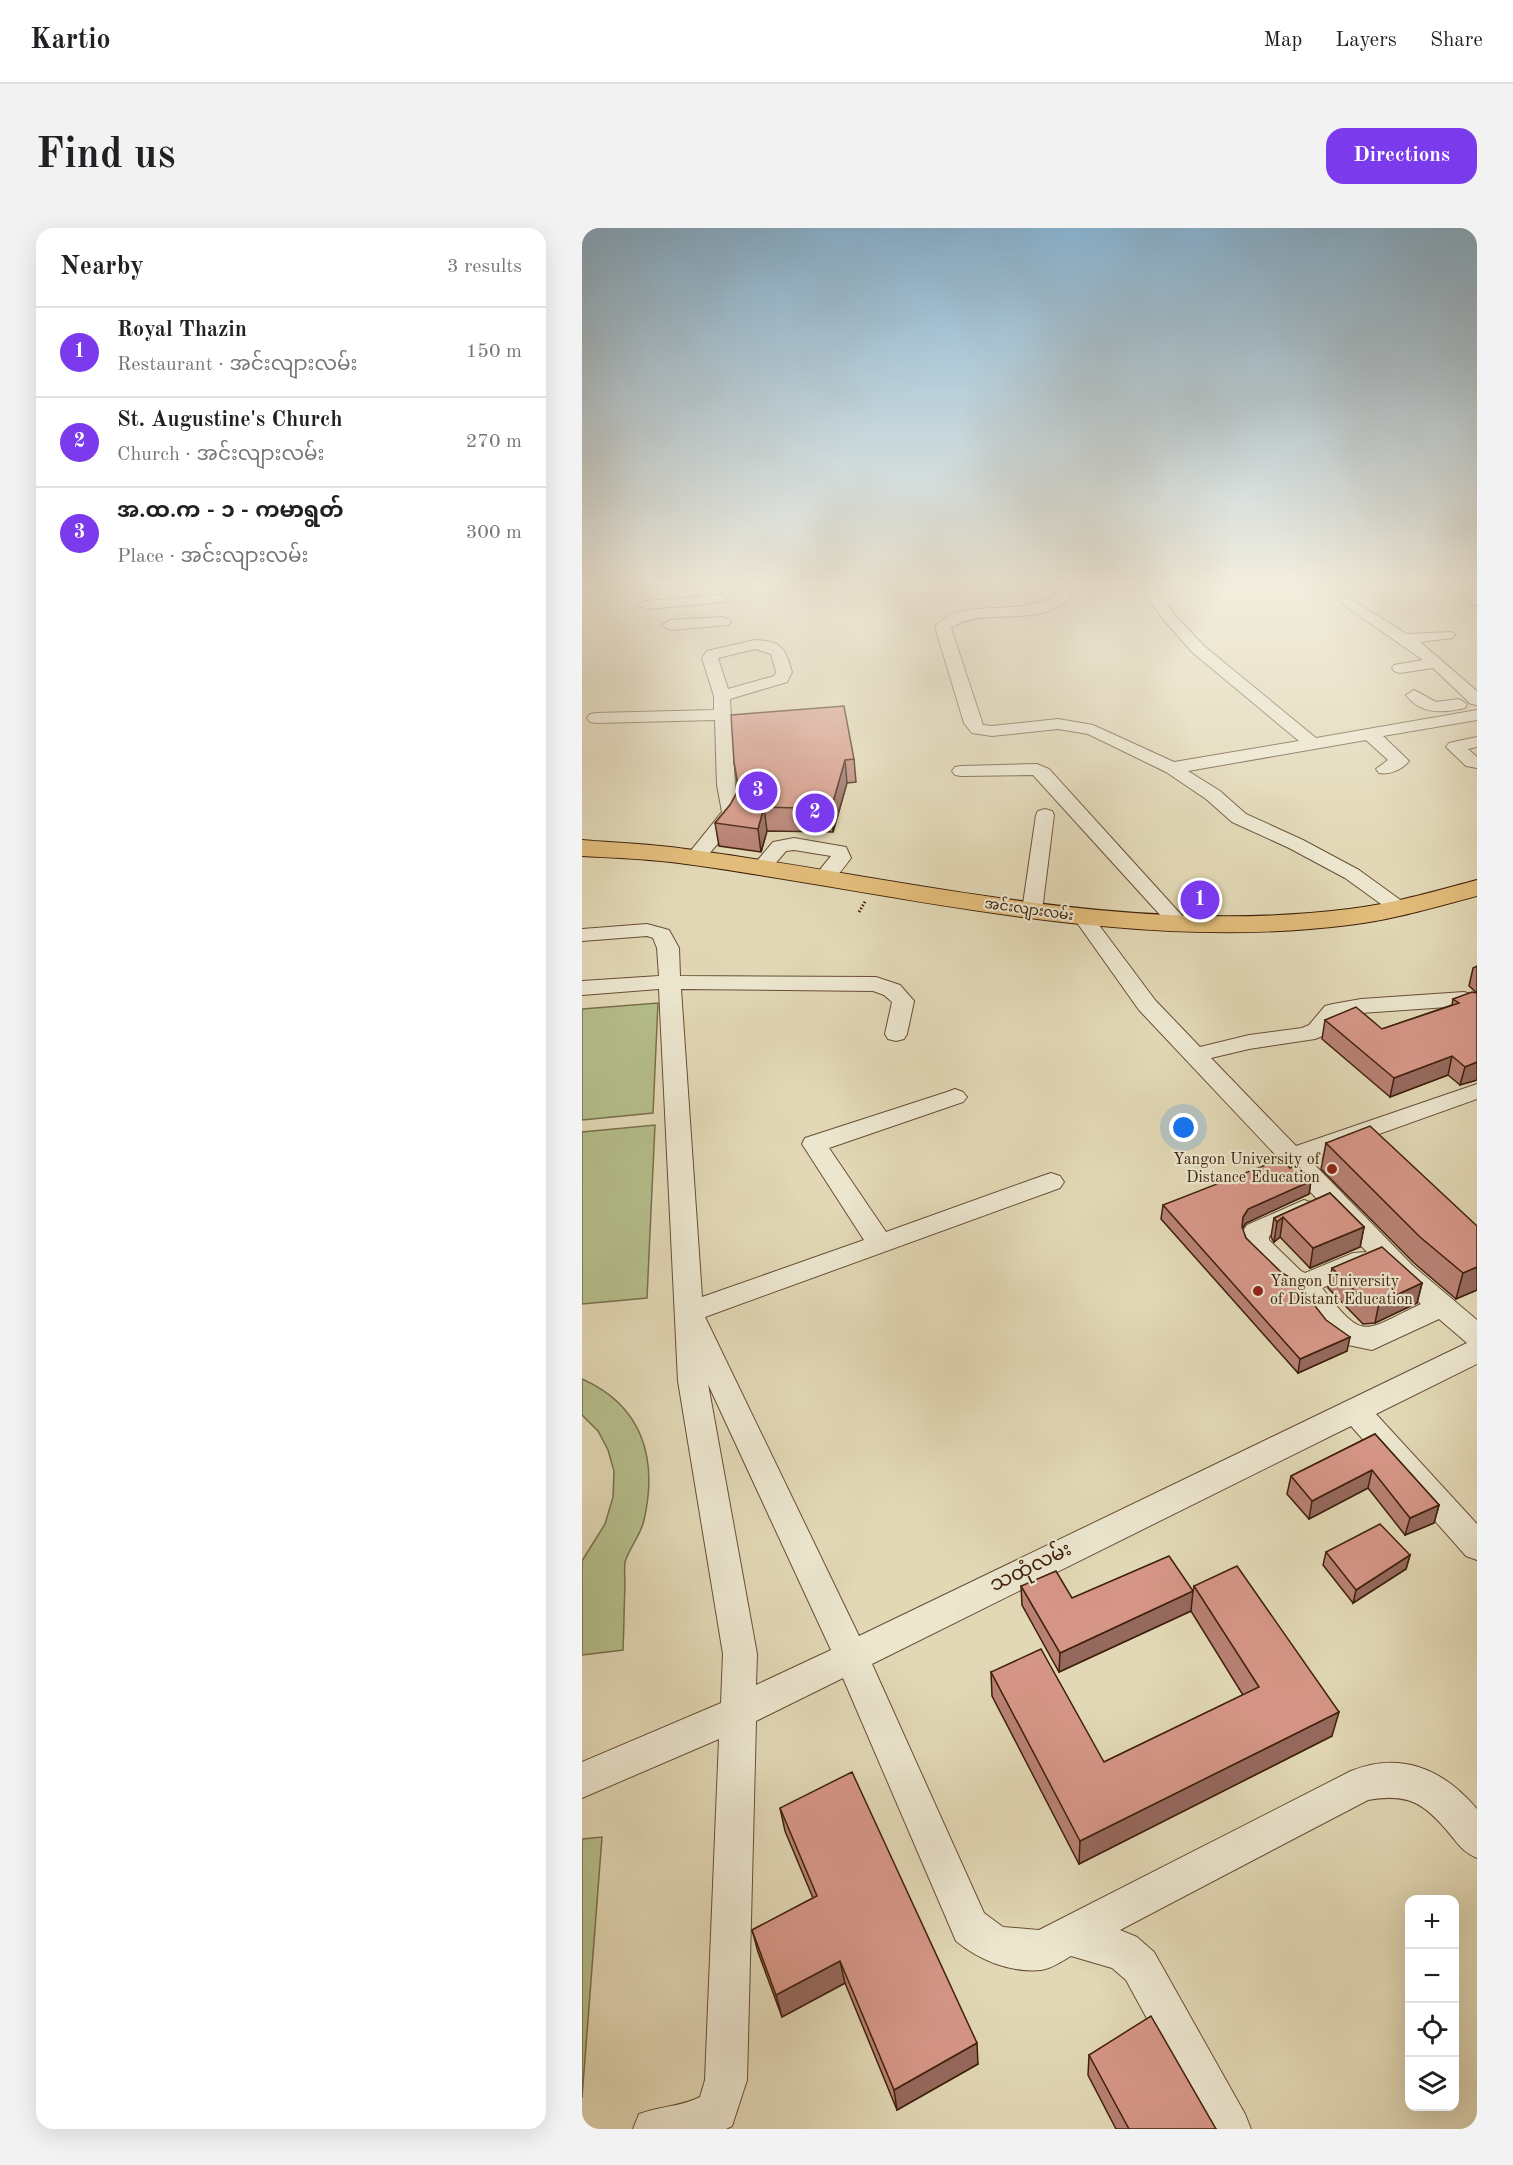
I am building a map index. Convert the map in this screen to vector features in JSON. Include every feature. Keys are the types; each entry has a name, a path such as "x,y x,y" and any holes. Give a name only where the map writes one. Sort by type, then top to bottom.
{"main road":[{"name":"အင်းလျားလမ်း","path":"582,848 695,858 1032,911 1179,924 1242,925 1304,922 1399,908 1477,888"}],"street":[{"path":"957,672 973,723 978,729 992,731 1058,724 1093,730 1172,768 1213,795 1239,818 1296,844 1352,874 1399,908"},
{"path":"1226,672 1312,743"},
{"path":"1465,672 1471,677 1457,682 1476,711"},
{"path":"1414,695 1428,707 1476,711"},
{"path":"695,858 725,823 731,812 726,785 722,696"},
{"path":"1172,768 1369,733 1476,711"},
{"path":"596,718 722,715"},
{"path":"1369,733 1400,761 1385,769"},
{"path":"1477,742 1455,747 1472,762 1477,763"},
{"path":"961,771 1037,769 1043,773 1179,924"},
{"path":"1032,911 1046,814"},
{"path":"1083,917 1147,1005 1402,1272 1477,1336"},
{"path":"582,935 647,930 662,934 668,948 693,1381 740,1654 726,2080 717,2110 696,2122 654,2129"},
{"path":"582,988 669,982 876,984 892,990 903,1001 896,1034"},
{"path":"1196,1055 1249,1042 1307,1034 1317,1030 1333,1011 1464,999 1477,1004"},
{"path":"1291,1157 1477,1091"},
{"path":"880,1244 814,1144 956,1097"},
{"path":"689,1312 1051,1182"},
{"path":"1332,1197 1256,1231 1255,1243 1291,1278 1304,1285 1335,1325 1353,1337 1372,1339 1442,1306"},
{"path":"1304,1285 1383,1251"},
{"path":"689,1312 851,1656 970,1927 985,1940 1004,1948 1042,1950 1364,1783 1397,1779 1420,1786 1450,1805 1477,1839"},
{"name":"သထုံလမ်း","path":"582,1780 737,1713 1477,1350"},
{"path":"1355,1410 1477,1546"},
{"path":"1070,1936 1124,1951 1140,1966 1230,2129"}],"green space":[{"path":"658,1003 653,1113 582,1120 582,1009"},
{"path":"655,1125 647,1298 582,1304 582,1132"},
{"path":"582,1379 603,1390 632,1419 647,1456 649,1476 648,1498 642,1526 625,1562 623,1650 582,1655 582,1561 605,1524 613,1497 614,1471 608,1450 598,1431 582,1415"},
{"path":"602,1837 582,2098 582,1839"}],"building":[{"path":"844,706 854,759 845,760 831,809 764,807 758,829 715,823 730,805 739,789 734,762 731,715"},
{"path":"1472,992 1477,993 1477,1062 1465,1067 1452,1056 1394,1078 1325,1020 1356,1007 1382,1029 1459,1003 1453,999"},
{"path":"1370,1126 1477,1226 1477,1267 1463,1273 1420,1237 1326,1143"},
{"name":"Yangon University of Distant Education","path":"1281,1159 1290,1168 1297,1165 1311,1181 1248,1209 1243,1217 1242,1227 1246,1238 1282,1273 1295,1280 1326,1320 1350,1337 1300,1359 1163,1205"},
{"path":"1330,1193 1364,1227 1313,1248 1283,1217 1277,1222 1274,1218"},
{"path":"1382,1247 1422,1283 1379,1303 1367,1303 1332,1268"},
{"path":"1375,1434 1439,1505 1410,1518 1372,1470 1312,1501 1291,1476"},
{"path":"1380,1524 1410,1555 1356,1590 1326,1552"},
{"path":"1169,1556 1193,1591 1060,1653 1021,1586 1056,1571 1072,1598"},
{"path":"1237,1566 1339,1712 1080,1841 991,1672 1041,1649 1104,1762 1259,1687 1194,1586"},
{"path":"852,1772 977,2043 894,2090 840,1961 776,1995 752,1930 817,1896 780,1808"},
{"path":"1151,2016 1216,2129 1129,2129 1089,2055"}],"place":[{"name":"အ.ထ.က - ၁ - ကမာရွတ်","path":"758,791"},
{"name":"St. Augustine's Church","path":"815,813"},
{"name":"Royal Thazin","path":"1200,900"},
{"name":"Yangon University of Distance Education","path":"1332,1169"},
{"name":"Yangon University of Distant Education","path":"1258,1291"}]}
